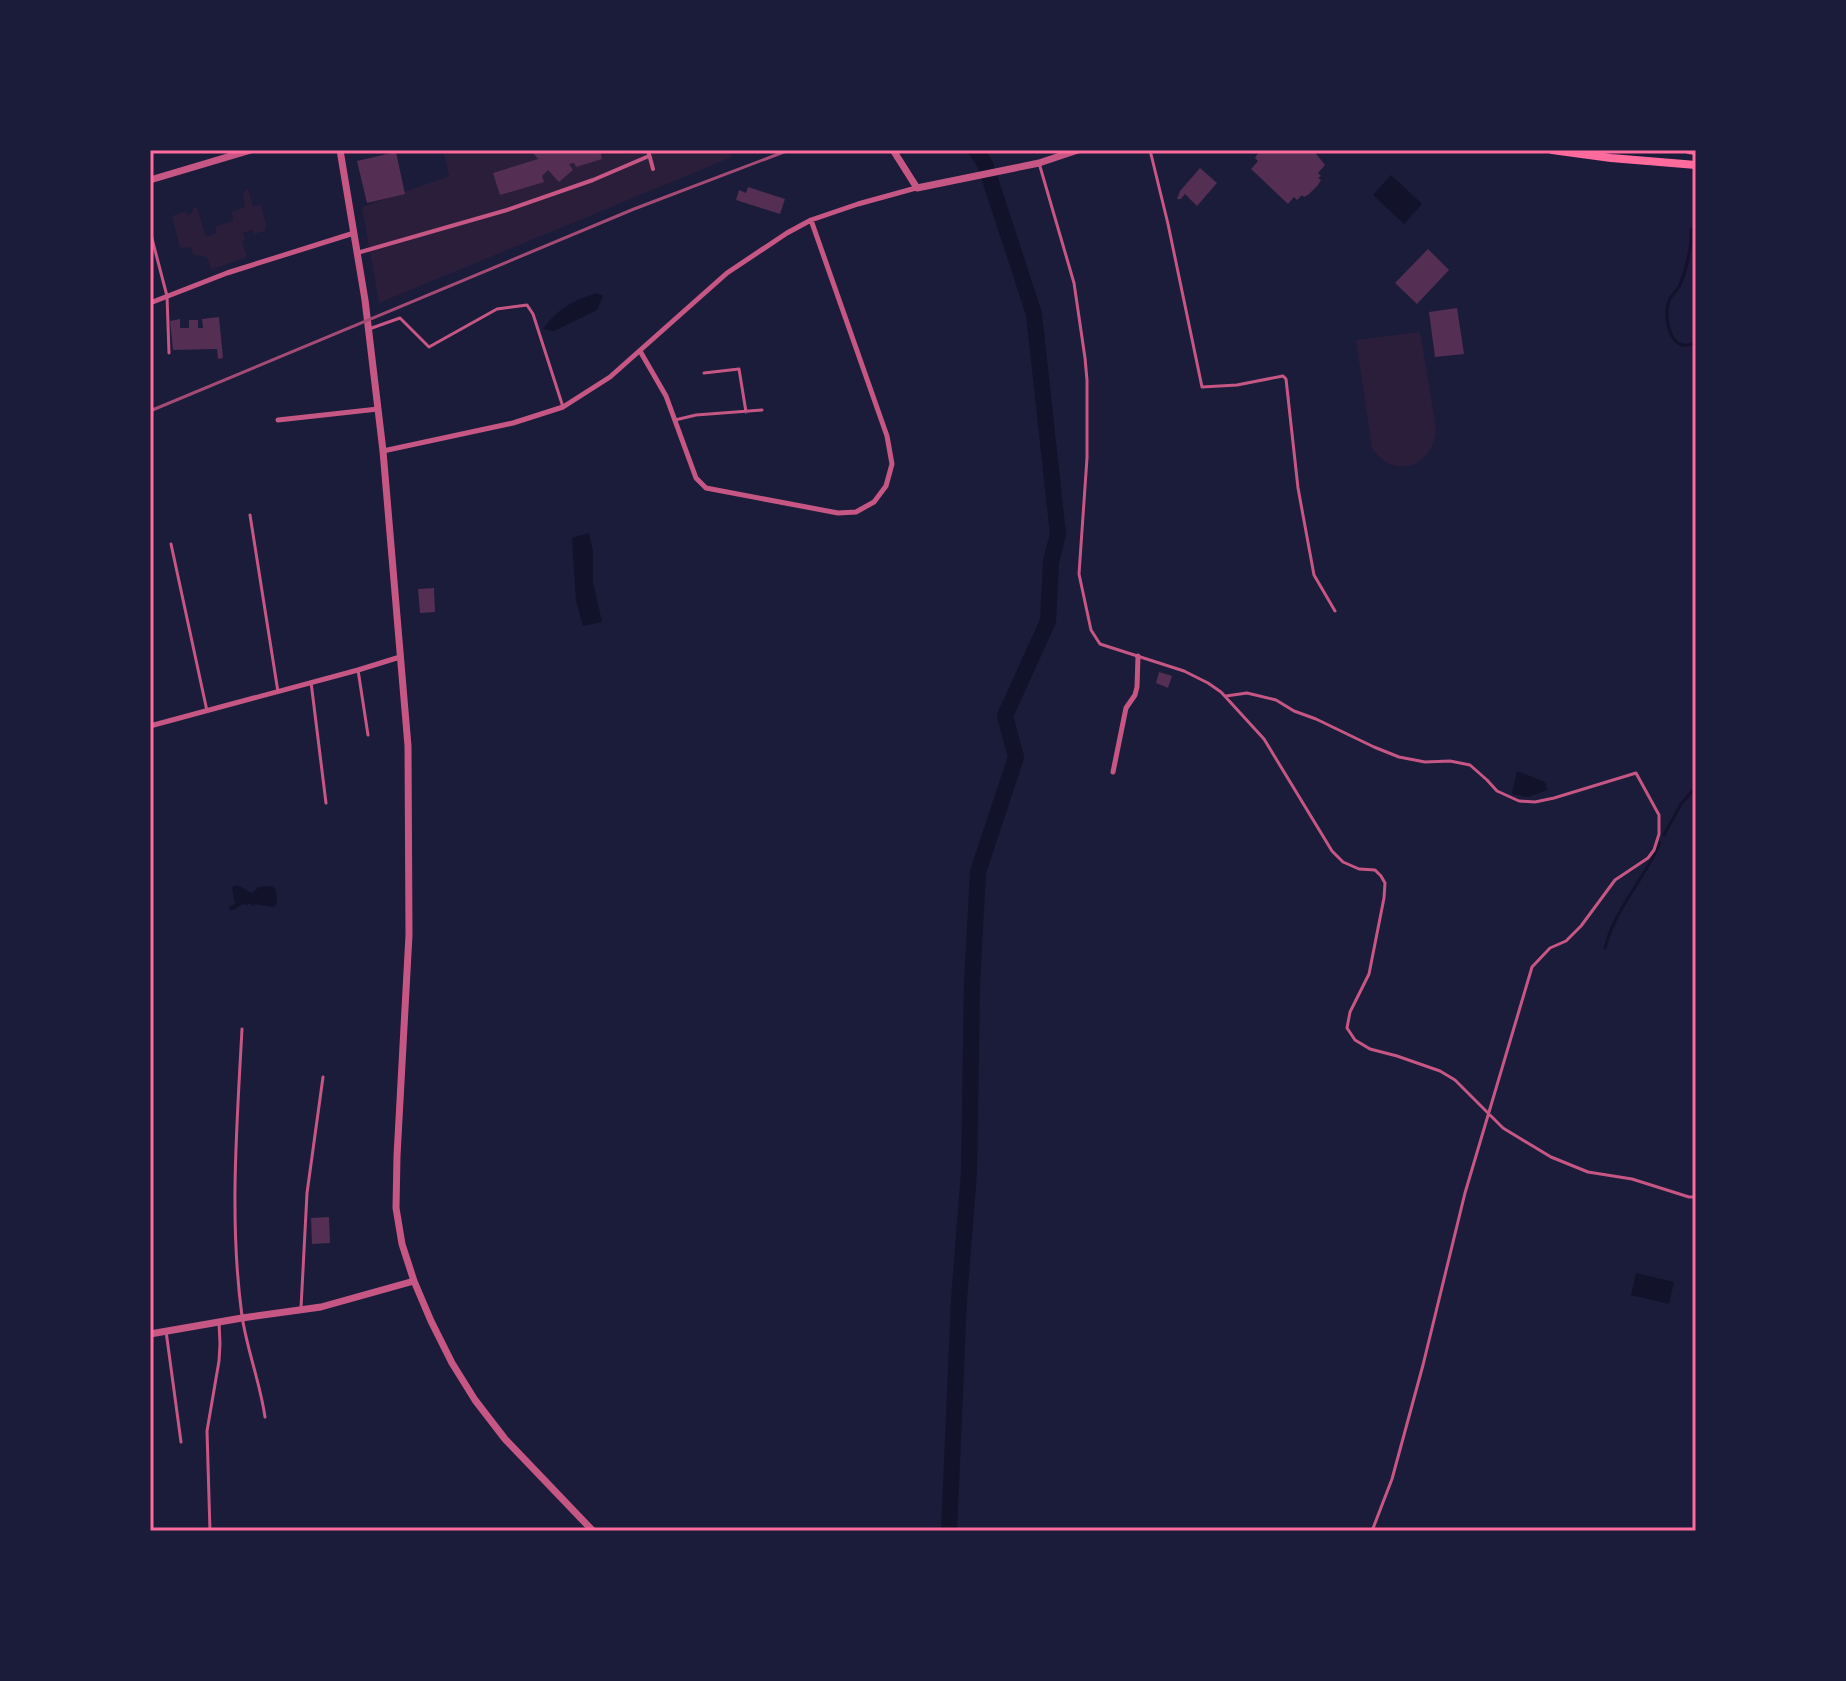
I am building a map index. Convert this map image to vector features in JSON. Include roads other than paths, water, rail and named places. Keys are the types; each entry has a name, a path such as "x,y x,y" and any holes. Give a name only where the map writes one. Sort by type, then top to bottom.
{"main road":[{"path":"1552,150 1696,165"},
{"path":"1689,150 1696,151"}],"street":[{"path":"340,150 369,329 383,451 408,746 409,935 396,1208 402,1244 414,1281 452,1363 475,1400 505,1439 593,1531"},
{"path":"893,150 917,188"},
{"path":"383,451 513,423 563,407 610,377 727,273 811,220 917,188 1039,163 1078,150"},
{"path":"150,180 248,151"},
{"path":"357,253 507,210 593,180 648,153 653,169"},
{"path":"640,351 666,396 696,478 706,488 838,513 856,512 874,502 886,486 892,464 887,436 811,220"},
{"path":"150,303 227,273 354,233"},
{"path":"278,420 378,409"},
{"path":"1113,772 1126,708 1135,695 1138,656"},
{"path":"150,726 400,657"},
{"path":"150,1334 321,1307 414,1281"}],"lane":[{"path":"1150,150 1202,387 1237,385 1283,376 1286,379 1298,488 1314,575 1335,611"},
{"path":"1039,163 1074,283 1085,358 1087,458 1079,574 1091,630 1100,644 1184,671 1226,696 1264,739 1332,851 1343,862 1359,869 1375,870 1381,876 1385,883 1379,930 1369,974 1350,1012 1347,1028 1355,1040 1370,1049 1440,1071 1455,1080 1503,1128 1563,1163 1588,1172 1632,1179 1696,1197"},
{"path":"150,231 167,296 169,353"},
{"path":"369,329 400,318 429,347 497,309 527,305 533,314 563,407"},
{"path":"704,373 739,369 746,412"},
{"path":"675,420 696,415 762,410"},
{"path":"250,515 278,692"},
{"path":"171,544 207,711"},
{"path":"358,670 368,735"},
{"path":"311,682 326,803"},
{"path":"1226,696 1247,693 1276,700 1294,711 1399,757 1470,765 1497,791 1519,801 1554,798 1636,773 1659,815 1659,834 1648,858 1615,880 1581,926 1566,941 1550,948 1532,967 1465,1193 1396,1465 1372,1531"},
{"path":"242,1029 235,1222 242,1318 262,1391 265,1417"},
{"path":"300,1310 307,1193 323,1077"},
{"path":"210,1531 207,1431 219,1361 219,1322"},
{"path":"166,1331 181,1442"}],"waterway":[{"path":"949,1531 959,1300 969,1172 972,984 978,872 1016,757 1005,716 1048,621 1051,562 1058,534 1034,314 985,164 976,150"},
{"path":"1691,229 1687,264 1680,285 1669,301 1667,313 1668,326 1674,339 1683,345 1696,343"},
{"path":"1664,835 1681,804 1696,787"},
{"path":"1605,948 1616,920 1660,843"}],"railway":[{"path":"150,411 634,209 789,150"}]}
